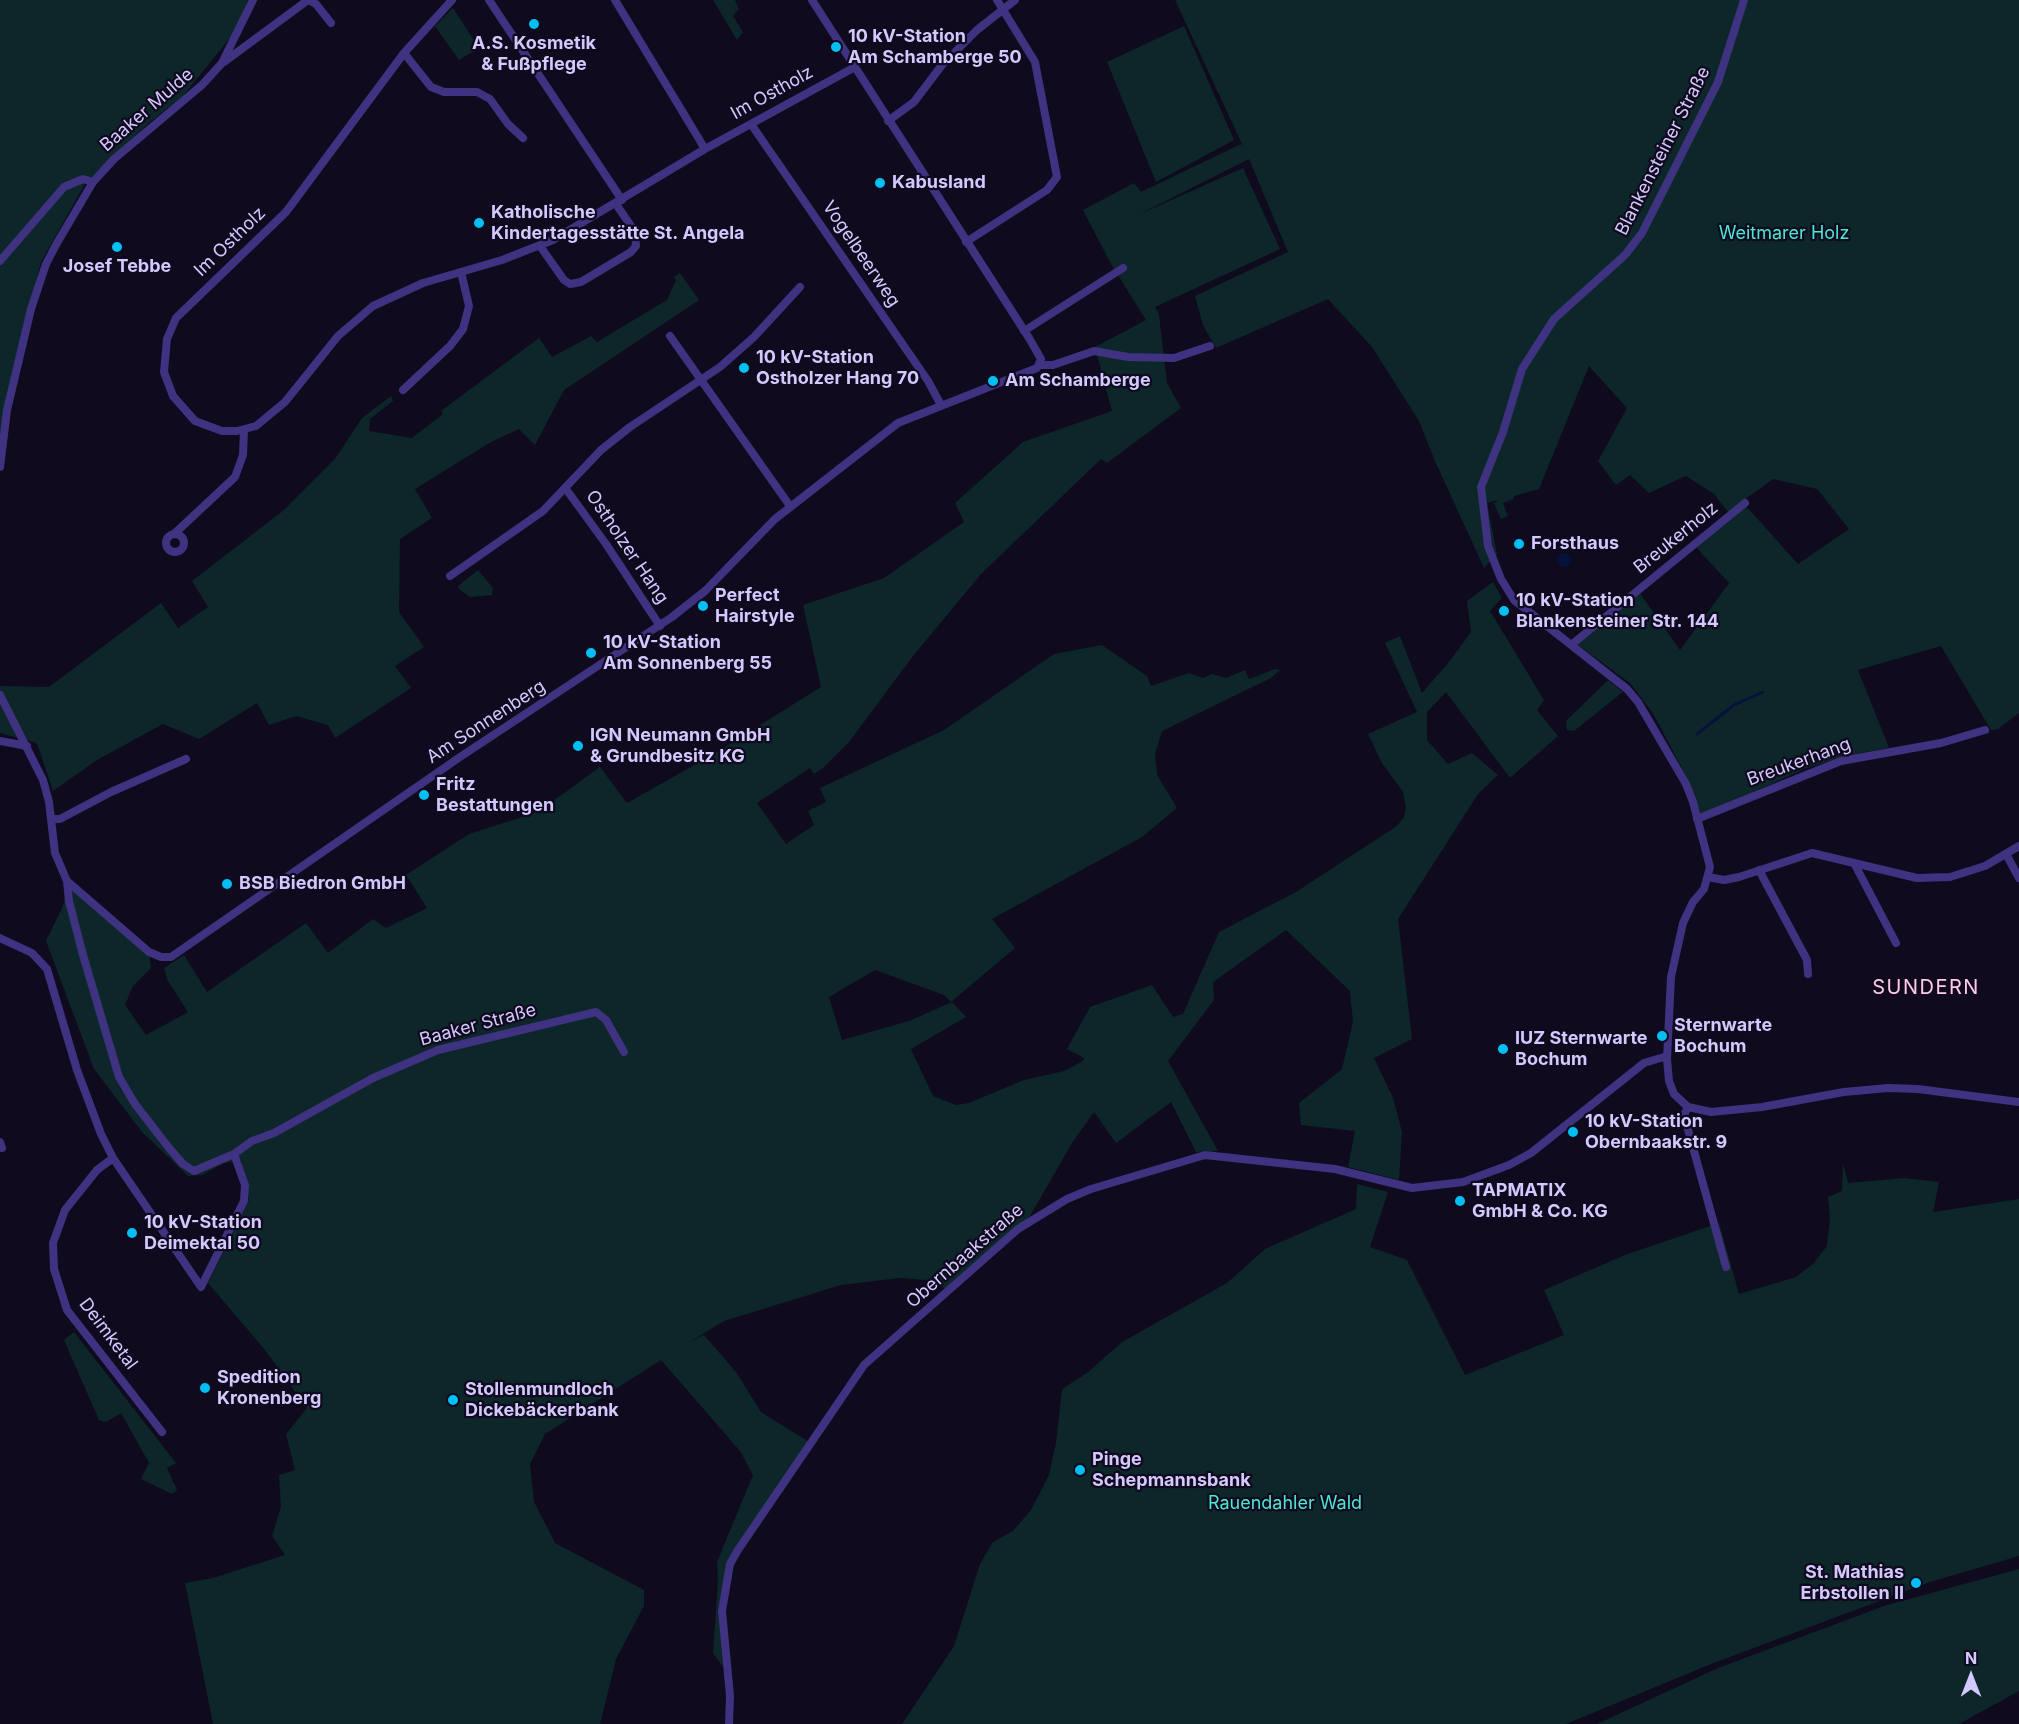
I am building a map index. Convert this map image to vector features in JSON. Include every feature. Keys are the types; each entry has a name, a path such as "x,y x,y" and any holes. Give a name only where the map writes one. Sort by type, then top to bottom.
{"street":[{"name":"Baaker Mulde","path":"222,63 254,0"},
{"name":"Baaker Mulde","path":"0,467 7,410 38,284 57,243 93,182 114,159 202,85 222,63 308,0 316,4 331,23"},
{"name":"Im Ostholz","path":"452,0 404,52 286,212 191,301 172,326 164,360 167,384 174,398 188,416 202,425 222,431 244,430 256,426 276,412 338,336 361,315 405,290 540,246 619,202 705,149 855,67"},
{"path":"489,0 619,202 635,232 636,246 631,252 581,282 570,284 564,280 540,246"},
{"path":"615,0 705,149"},
{"path":"812,0 1024,331 1041,365"},
{"path":"966,242 1047,190 1056,177 1035,62 997,0"},
{"path":"888,121 914,102 968,38 1015,0"},
{"name":"Blankensteiner Straße","path":"1708,877 1709,860 1686,784 1638,702 1627,689 1514,600 1501,579 1485,531 1482,503 1484,476 1503,432 1522,369 1537,342 1554,319 1625,255 1642,233 1718,82 1744,0"},
{"path":"404,52 431,87 444,92 477,92 490,99 508,124 523,138"},
{"name":"Vogelbeerweg","path":"751,123 928,381 941,405"},
{"path":"0,261 64,187 83,180 93,182"},
{"path":"1024,331 1123,268"},
{"path":"403,390 461,333 469,306 461,272"},
{"name":"Ostholzer Hang","path":"450,576 536,516 616,438 702,381 754,337 800,287"},
{"path":"670,336 790,506"},
{"name":"Am Sonnenberg","path":"27,746 44,780 52,819 55,854 67,881 149,952 166,958 175,955 460,756 660,626 705,591 790,506 898,423 1031,372 1041,365 1053,365 1094,351 1128,357 1174,358 1210,346"},
{"path":"174,534 235,477 243,454 244,430"},
{"name":"Ostholzer Hang","path":"566,489 660,626"},
{"name":"Breukerholz","path":"1571,645 1745,503"},
{"path":"0,694 27,746"},
{"name":"Breukerhang","path":"1697,819 1841,760 1941,743 1985,730"},
{"path":"0,741 27,746"},
{"path":"52,819 60,819 111,792 186,759"},
{"path":"2019,846 1969,872 1931,879 1907,876 1812,853 1724,880 1708,877 1704,889 1689,909 1674,957 1667,1056 1671,1088 1688,1107 1711,1112 1745,1109 1844,1092 1888,1088 1918,1089 2019,1102"},
{"path":"2006,854 2019,878"},
{"path":"1854,863 1896,943"},
{"path":"1759,870 1807,960 1808,974"},
{"name":"Baaker Straße","path":"67,881 69,901 112,1060 135,1104 183,1164 194,1171 234,1154 252,1141 274,1133 373,1078 438,1050 596,1012 606,1020 624,1052"},
{"path":"0,938 32,953 47,969 77,1070 113,1158 201,1287 244,1201 245,1185 234,1154"},
{"name":"Obernbaakstraße","path":"729,1724 730,1696 722,1611 730,1564 738,1550 864,1365 1018,1228 1067,1199 1091,1189 1205,1155 1335,1169 1412,1188 1463,1182 1509,1165 1531,1153 1644,1063 1667,1056"},
{"path":"1688,1107 1684,1115 1717,1249 1726,1267"},
{"name":"Deimketal","path":"113,1158 97,1170 65,1210 53,1243 54,1269 67,1310 162,1432"}],"green space":[{"path":"0,0 248,0 234,33 183,96 150,122 86,182 41,262 5,410 0,448"},
{"path":"713,0 735,0 739,9 733,16 743,32 737,40"},
{"name":"Weitmarer Holz","path":"1175,0 2019,0 2019,713 1998,729 1991,730 1941,646 1858,670 1889,748 1845,756 1804,769 1706,814 1700,813 1687,778 1654,715 1631,684 1577,644 1639,592 1680,650 1729,583 1695,546 1745,505 1798,564 1849,529 1817,489 1773,479 1728,512 1714,494 1686,476 1649,493 1630,475 1616,485 1598,461 1627,408 1589,366 1539,489 1514,496 1514,499 1503,503 1508,516 1501,519 1494,503 1498,500 1487,503 1497,554 1484,568 1419,421 1372,347 1328,299 1216,348 1203,325 1195,296 1288,252 1249,159 1138,215 1243,168 1280,249 1155,307 1159,315 1167,383 1181,408 1107,463 1101,459 981,574 913,656 849,742 824,767 814,774 810,768 757,803 786,844 814,825 808,811 826,802 820,788 944,730 1054,654 1102,645 1147,676 1151,686 1189,673 1203,678 1212,674 1226,678 1245,670 1249,679 1275,669 1280,670 1271,678 1162,731 1155,754 1157,775 1177,808 1142,837 992,919 1015,948 951,1002 944,995 875,970 829,997 842,1040 909,1021 952,1002 966,1017 911,1049 933,1096 956,1105 969,1103 1024,1080 1064,1071 1083,1061 1084,1058 1067,1049 1090,1007 1152,985 1173,1017 1183,1014 1219,932 1296,892 1397,826 1404,817 1406,807 1403,792 1382,763 1368,734 1417,712 1385,643 1400,636 1422,693 1471,632 1467,601 1493,582 1502,598 1490,611 1544,700 1537,710 1558,736 1510,778 1446,692 1427,712 1427,740 1448,764 1472,753 1498,775 1478,794 1398,919 1412,1039 1374,1058 1393,1098 1402,1132 1399,1180 1348,1167 1355,1131 1301,1125 1299,1103 1342,1069 1353,1022 1350,991 1286,930 1213,982 1214,1000 1168,1061 1218,1151 1196,1152 1171,1102 1116,1143 1094,1112 1072,1143 1030,1216 946,1291 938,1281 900,1278 841,1285 724,1321 691,1341 704,1335 736,1372 761,1412 809,1442 728,1562 719,1608 723,1667 713,1653 717,1562 753,1475 740,1451 661,1360 545,1434 530,1464 534,1502 555,1543 644,1590 644,1606 616,1659 600,1724 213,1724 185,1583 213,1578 285,1555 272,1536 281,1507 279,1475 295,1470 286,1434 307,1408 265,1350 208,1283 249,1200 241,1160 224,1163 202,1175 188,1176 142,1132 94,1069 46,941 63,906 68,879 148,947 151,968 133,986 125,1005 146,1035 188,1012 168,981 164,968 184,955 207,992 306,923 328,953 373,919 386,928 427,908 406,875 469,834 538,812 600,767 627,803 712,755 821,687 803,605 884,578 964,522 955,503 1023,442 1112,411 1095,347 1146,320 1111,264 1083,210 1134,183 1141,192 1241,144 1243,146"},
{"path":"453,8 479,48 459,60 435,26"},
{"path":"1184,26 1234,140 1156,182 1107,62"},
{"path":"680,273 699,300 564,390 535,445 519,429 491,442 415,489 432,518 400,539 399,612 424,647 395,666 411,688 335,738 328,725 296,716 269,725 257,703 199,739 163,724 97,760 53,791 37,743 0,733 0,686 49,687 161,603 178,628 208,607 192,581 284,510 335,459 362,418 391,396 393,401 370,419 369,431 412,438 443,414 441,411 539,338 552,357 591,336 597,342 667,300 676,280 674,277"},
{"path":"478,570 493,588 492,595 470,597 459,589 458,586"},
{"path":"1608,680 1623,692 1574,731 1567,730 1566,721"},
{"name":"Rauendahler Wald","path":"1843,1163 1848,1183 1904,1178 1939,1182 1933,1212 2019,1199 2019,1556 1930,1582 1711,1664 1566,1724 902,1724 954,1646 980,1564 993,1542 1013,1531 1031,1510 1049,1475 1056,1443 1062,1389 1087,1373 1122,1342 1227,1283 1265,1249 1356,1209 1357,1184 1388,1192 1370,1247 1407,1260 1465,1375 1564,1335 1544,1290 1625,1255 1719,1223 1739,1294 1796,1277 1813,1264 1827,1246 1830,1218 1828,1197 1842,1191"},
{"path":"74,1332 176,1463 167,1468 177,1490 172,1494 141,1479 149,1463 121,1413 106,1422 99,1420 64,1340"},
{"path":"2019,1569 2019,1691 1959,1724 1597,1724 1718,1668 1887,1605"}],"water":[{"path":"1564,553 1569,555 1571,560 1569,565 1564,567 1559,565 1557,560 1559,555"}],"waterway":[{"path":"1697,734 1734,705 1763,692"}],"place":[{"name":"A.S. Kosmetik & Fußpflege","path":"534,24"},
{"name":"10 kV-Station Am Schamberge 50","path":"836,47"},
{"name":"Kabusland","path":"880,183"},
{"name":"Katholische Kindertagesstätte St. Angela","path":"479,223"},
{"name":"Josef Tebbe","path":"117,247"},
{"name":"10 kV-Station Ostholzer Hang 70","path":"744,368"},
{"name":"Am Schamberge","path":"993,381"},
{"name":"Forsthaus","path":"1519,544"},
{"name":"Perfect Hairstyle","path":"703,606"},
{"name":"10 kV-Station Blankensteiner Str. 144","path":"1504,611"},
{"name":"10 kV-Station Am Sonnenberg 55","path":"591,653"},
{"name":"IGN Neumann GmbH & Grundbesitz KG","path":"578,746"},
{"name":"Fritz Bestattungen","path":"424,795"},
{"name":"BSB Biedron GmbH","path":"227,884"},
{"name":"Sternwarte Bochum","path":"1662,1036"},
{"name":"IUZ Sternwarte Bochum","path":"1503,1049"},
{"name":"10 kV-Station Obernbaakstr. 9","path":"1573,1132"},
{"name":"TAPMATIX GmbH & Co. KG","path":"1460,1201"},
{"name":"10 kV-Station Deimektal 50","path":"132,1233"},
{"name":"Spedition Kronenberg","path":"205,1388"},
{"name":"Stollenmundloch Dickebäckerbank","path":"453,1400"},
{"name":"Pinge Schepmannsbank","path":"1080,1470"},
{"name":"St. Mathias Erbstollen II","path":"1916,1583"}],"district":[{"name":"SUNDERN","path":"1926,988"}]}
